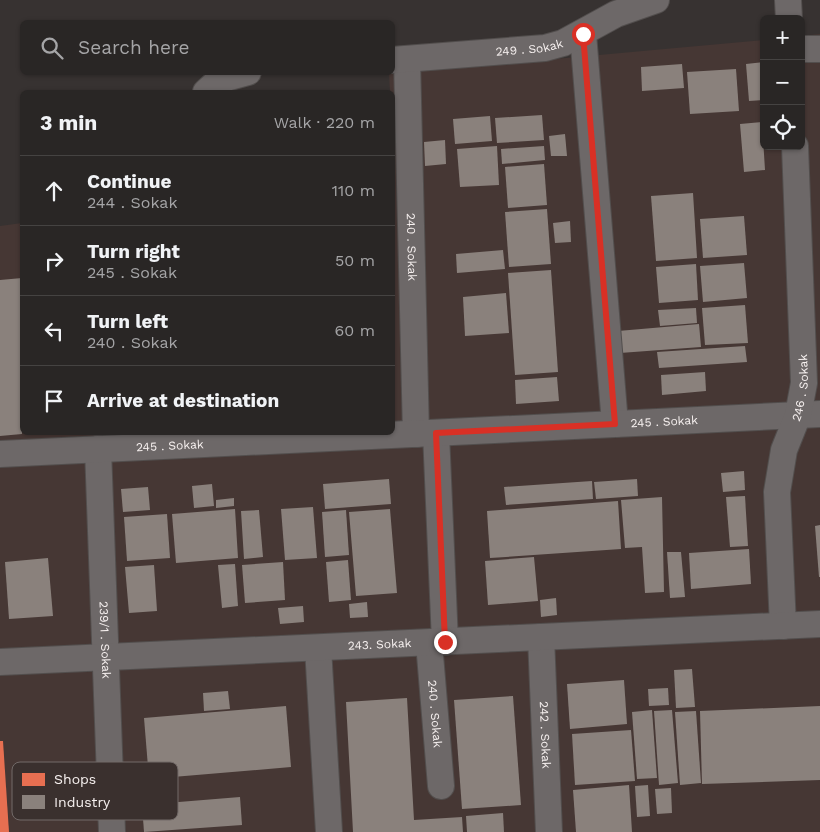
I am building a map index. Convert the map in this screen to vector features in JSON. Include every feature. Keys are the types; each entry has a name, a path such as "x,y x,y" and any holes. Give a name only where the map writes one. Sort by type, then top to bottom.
{"street":[{"name":"249 . Sokak","path":"400,60 545,48 563,43 583,34 616,14 656,0"},
{"path":"788,0 789,15"},
{"path":"583,34 615,424"},
{"path":"805,49 820,48"},
{"name":"240 . Sokak","path":"400,60 426,433 437,642 441,786"},
{"path":"208,90 220,80 238,75"},
{"name":"246 . Sokak","path":"783,626 777,492 784,450 809,414 804,383 795,150"},
{"name":"245 . Sokak","path":"395,434 809,414"},
{"name":"245 . Sokak","path":"0,454 98,449 228,438 347,435"},
{"name":"239/1 . Sokak","path":"98,449 110,762"},
{"name":"243. Sokak","path":"0,662 820,624"},
{"name":"242 . Sokak","path":"541,637 549,832"},
{"path":"318,648 329,832"}],"shaded area":[{"path":"820,34 820,832 0,832 0,226 20,223 20,435 395,435 395,90 390,90 389,75 760,40 760,150 805,150 805,36"}],"building: Shops":[{"path":"0,741 3,741 9,832 0,832"}],"building: Industry":[{"path":"760,62 760,100 749,101 746,64"},
{"path":"682,64 684,88 642,91 641,67"},
{"path":"736,69 739,111 690,114 687,72"},
{"path":"542,115 544,140 497,143 495,118"},
{"path":"490,116 492,141 455,144 453,119"},
{"path":"760,122 760,150 764,150 765,170 744,172 740,124"},
{"path":"565,134 567,156 551,156 549,136"},
{"path":"445,140 446,164 425,166 424,142"},
{"path":"497,146 499,185 460,187 457,149"},
{"path":"544,146 545,160 502,164 501,149"},
{"path":"544,164 547,205 508,208 505,167"},
{"path":"693,193 697,258 656,261 651,196"},
{"path":"547,209 551,264 509,267 505,212"},
{"path":"744,216 747,255 703,258 700,219"},
{"path":"570,221 571,242 555,243 553,223"},
{"path":"503,250 505,269 457,273 456,254"},
{"path":"744,263 747,298 703,302 700,266"},
{"path":"696,264 698,300 659,303 656,267"},
{"path":"551,270 558,372 515,375 508,273"},
{"path":"20,278 20,434 0,436 0,280"},
{"path":"506,293 509,333 465,336 463,297"},
{"path":"745,305 748,343 705,345 702,308"},
{"path":"696,308 697,323 660,326 658,310"},
{"path":"699,324 701,347 620,353 618,331"},
{"path":"745,346 747,362 659,368 657,352"},
{"path":"705,372 706,391 662,395 661,375"},
{"path":"557,377 559,401 516,404 515,380"},
{"path":"744,471 745,490 723,492 721,473"},
{"path":"389,479 391,504 325,509 323,484"},
{"path":"637,479 638,496 596,499 594,482"},
{"path":"592,481 593,499 506,505 504,487"},
{"path":"212,484 214,506 194,508 192,486"},
{"path":"148,487 150,510 123,512 121,489"},
{"path":"745,496 748,546 730,547 726,497"},
{"path":"662,497 664,592 645,593 642,547 625,548 621,500"},
{"path":"234,498 234,506 216,508 216,500"},
{"path":"618,501 621,549 490,558 487,511"},
{"path":"313,507 317,558 285,560 281,509"},
{"path":"235,509 238,558 176,563 172,514"},
{"path":"390,509 397,593 356,596 349,512"},
{"path":"259,510 263,557 244,559 241,511"},
{"path":"346,510 349,555 325,557 322,512"},
{"path":"167,514 170,558 127,561 124,517"},
{"path":"820,525 820,577 819,577 815,526"},
{"path":"749,549 751,584 691,589 689,553"},
{"path":"667,552 681,552 685,597 670,598"},
{"path":"534,557 538,601 488,605 485,561"},
{"path":"48,558 53,616 9,619 5,562"},
{"path":"348,560 351,600 329,602 326,562"},
{"path":"283,562 285,600 245,603 242,565"},
{"path":"235,564 238,606 222,608 218,565"},
{"path":"154,565 157,611 129,613 125,567"},
{"path":"556,598 557,615 541,617 540,600"},
{"path":"367,602 368,617 350,618 349,604"},
{"path":"303,606 304,622 280,624 278,608"},
{"path":"692,669 695,707 676,708 674,670"},
{"path":"624,680 627,724 570,729 567,684"},
{"path":"668,688 669,705 649,706 648,689"},
{"path":"228,691 230,709 204,711 203,693"},
{"path":"513,696 521,805 462,809 454,700"},
{"path":"407,698 414,820 462,817 463,832 353,832 346,702"},
{"path":"286,706 291,767 178,777 178,762 148,762 144,718"},
{"path":"820,706 820,780 702,784 700,711"},
{"path":"652,710 657,778 637,779 632,712"},
{"path":"672,710 678,783 659,785 654,711"},
{"path":"696,711 701,783 680,785 675,712"},
{"path":"631,730 635,781 575,785 572,734"},
{"path":"629,785 632,832 576,832 573,790"},
{"path":"648,785 650,816 637,817 635,786"},
{"path":"671,788 672,813 657,814 655,789"},
{"path":"240,797 242,825 144,832 143,820 178,820 178,802"},
{"path":"503,813 504,832 467,832 466,816"}],"route":[{"path":"445,642 436,433 615,424 583,34"}]}
